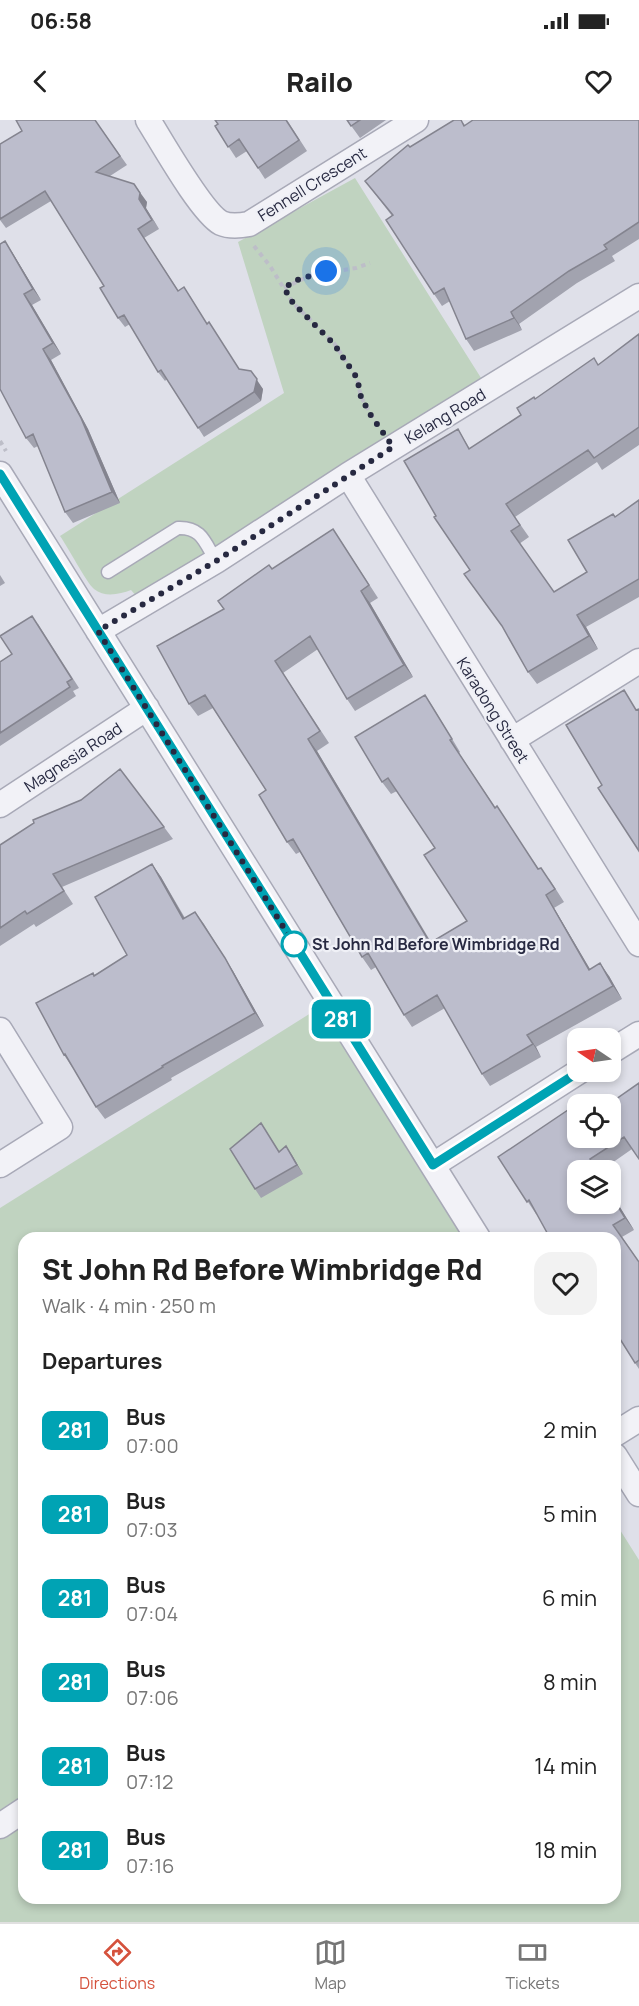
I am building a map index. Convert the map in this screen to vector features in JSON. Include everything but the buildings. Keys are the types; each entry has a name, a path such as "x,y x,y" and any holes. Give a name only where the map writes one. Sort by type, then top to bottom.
{"street":[{"name":"Fennell Crescent","path":"148,120 201,203 220,222 239,226 249,224 416,120"},
{"name":"Kelang Road","path":"98,631 216,561 348,475 639,297"},
{"path":"0,474 474,1232"},
{"name":"Karadong Street","path":"348,475 639,944"},
{"path":"512,740 639,661"},
{"name":"Magnesia Road","path":"0,805 147,708"},
{"path":"0,1030 60,1127 0,1165"},
{"path":"621,1045 639,1034"},
{"path":"433,1165 567,1079"},
{"path":"621,1430 639,1419"},
{"path":"621,1466 639,1494"},
{"path":"0,1826 18,1814"}],"lane":[{"path":"108,572 178,528 191,528 200,534 216,561"}],"path":[{"path":"239,226 247,239 264,256 293,303 334,344 357,378 361,397 370,414 393,447"},
{"path":"284,288 311,275 356,268 370,263"}],"green space":[{"path":"355,178 488,389 143,604 131,590 112,594 98,592 86,579 60,536 284,393 238,242"},
{"path":"330,1001 486,1232 18,1232 18,1904 621,1904 621,1532 639,1560 639,1922 0,1922 0,1208"}],"bus line":[{"name":"281","path":"0,474 433,1165 567,1079"}],"place":[{"name":"St John Rd Before Wimbridge Rd","path":"294,944"}],"route":[{"path":"294,944 98,631 216,561 393,447 370,414 361,397 357,378 334,344 293,303 284,288 297,280 326,271"}]}
